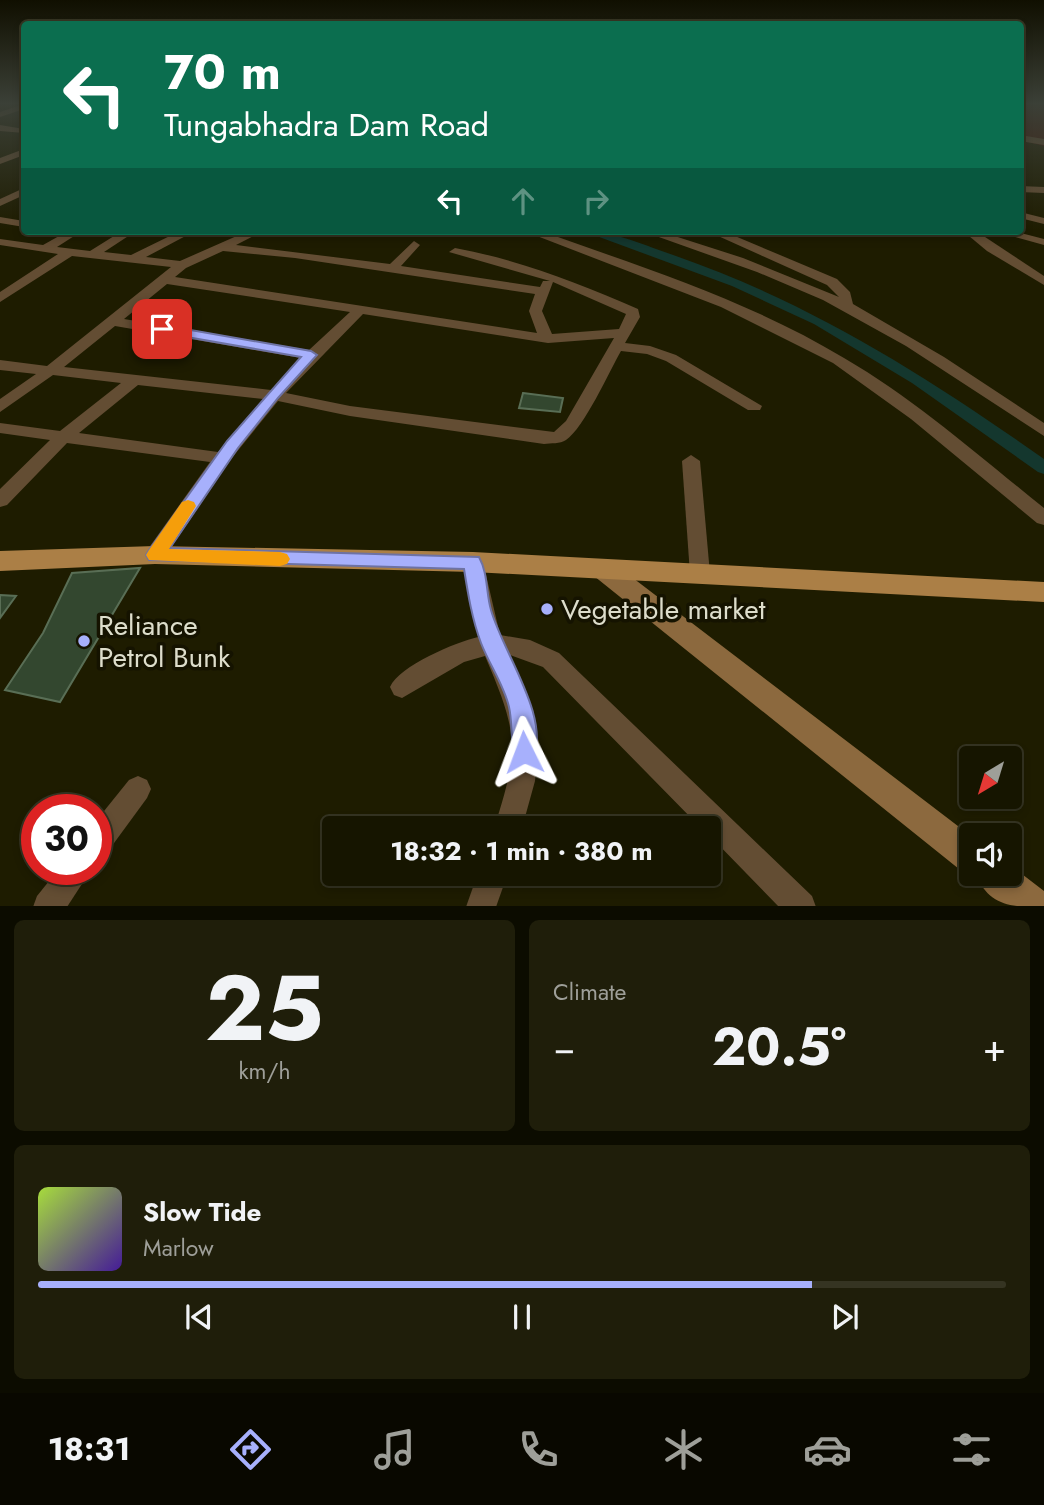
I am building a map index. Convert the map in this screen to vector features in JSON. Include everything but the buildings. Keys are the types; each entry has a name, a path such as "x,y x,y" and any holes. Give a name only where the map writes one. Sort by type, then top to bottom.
{"main road":[{"path":"0,561 155,555 473,562 1044,592"}],"street":[{"path":"0,161 21,153"},
{"path":"1024,189 1044,190"},
{"path":"0,203 21,192"},
{"path":"1024,216 1044,221"},
{"path":"0,220 21,225"},
{"path":"0,241 21,228"},
{"path":"45,249 69,235"},
{"path":"94,253 123,235"},
{"path":"135,258 181,235"},
{"path":"0,407 51,370 181,265 247,235"},
{"path":"541,235 705,294 767,322 838,360 889,396 1044,518"},
{"path":"660,235 789,279 846,306 938,359 1044,431"},
{"path":"722,235 832,282 844,291 847,297 846,306"},
{"path":"975,235 1044,281"},
{"path":"1015,235 1044,242"},
{"path":"0,241 181,265"},
{"path":"393,268 414,245"},
{"path":"218,247 393,268 543,291"},
{"path":"0,298 71,251"},
{"path":"0,365 273,395 439,425 544,438 559,437 572,424 633,317 631,310 552,277 493,259 455,252"},
{"path":"1001,254 1044,265"},
{"path":"548,339 534,311 552,277"},
{"path":"162,279 548,339 619,339 671,359 754,406"},
{"path":"155,555 222,458 273,395 361,309"},
{"path":"113,321 311,355"},
{"path":"0,500 62,439 135,380"},
{"path":"0,428 62,439 222,458"},
{"path":"691,461 701,575"},
{"path":"473,562 480,608 491,643 520,704 526,735 523,769 511,816"},
{"path":"603,569 959,848"},
{"path":"402,687 441,662 491,643 532,649 551,660 802,906"},
{"path":"112,823 138,789"},
{"path":"48,906 64,885"},
{"path":"481,906 488,886"},
{"path":"1009,886 1034,906"}],"waterway":[{"path":"601,235 736,283 818,321 917,380 1044,468"}],"slow traffic":[{"path":"188,506 155,555 280,559"}],"place":[{"name":"Vegetable market","path":"547,609"},
{"name":"Reliance Petrol Bunk","path":"84,641"}],"route":[{"path":"162,329 311,355 273,395 232,445 155,555 473,562 480,608 491,643 520,704 526,735 524,752"}]}
